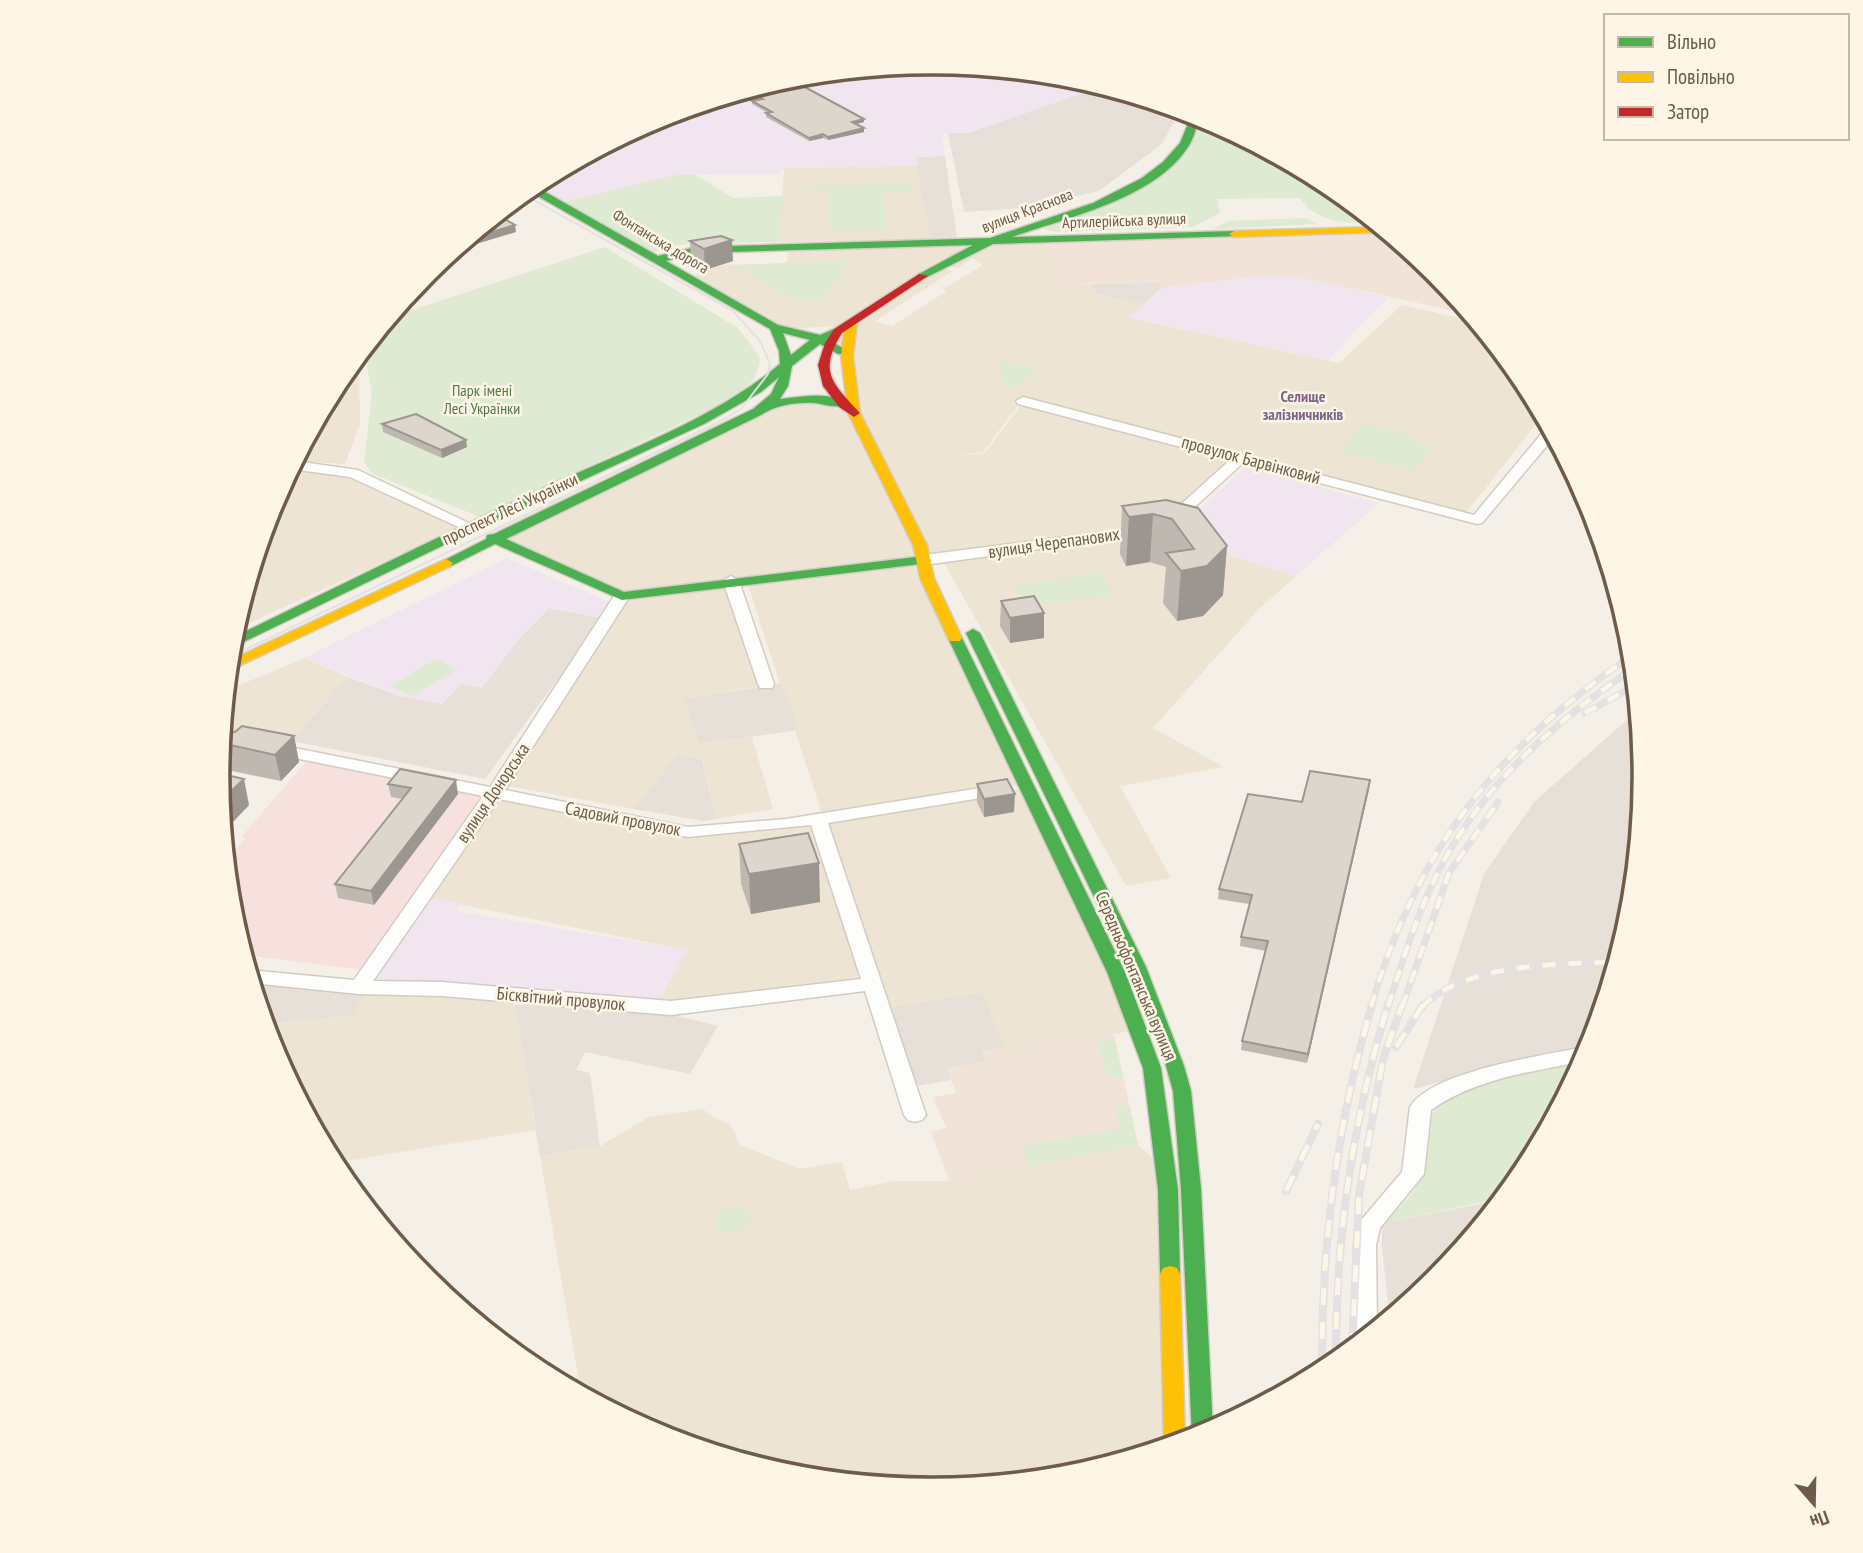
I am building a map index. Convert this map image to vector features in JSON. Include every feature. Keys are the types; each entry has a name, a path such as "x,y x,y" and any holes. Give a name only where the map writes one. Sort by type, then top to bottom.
{"main road":[{"name":"вулиця Краснова","path":"834,334 965,253 1141,184 1169,163 1184,146 1194,127"},
{"name":"Фонтанська дорога","path":"541,194 778,328"},
{"name":"Артилерійська вулиця","path":"656,260 696,250 1371,230"},
{"path":"778,328 834,334"},
{"path":"778,328 821,329 834,334 847,356"},
{"path":"772,403 781,393 784,367 784,343 778,328"},
{"name":"Середньофонтанська вулиця","path":"834,334 847,356 847,408"},
{"name":"Середньофонтанська вулиця","path":"834,334 821,363 828,383 847,408 920,545 927,578 1116,972 1152,1068 1168,1190 1174,1434"},
{"name":"проспект Лесі Українки","path":"245,637 743,398 834,334"},
{"path":"743,398 764,398 772,403 811,399 847,408"},
{"name":"проспект Лесі Українки","path":"240,662 492,538 722,430 772,403"},
{"path":"492,538 621,596 924,560 945,576"},
{"name":"Середньофонтанська вулиця","path":"966,617 1137,967 1175,1066 1182,1091 1191,1189 1201,1423"}],"street":[{"name":"провулок Барвінковий","path":"1023,401 1478,520 1545,438"},
{"name":"вулиця Черепанових","path":"924,560 1163,528 1241,457"},
{"path":"303,466 353,473 470,527"},
{"path":"731,581 766,684"},
{"name":"вулиця Донорська","path":"359,987 495,792 621,596"},
{"name":"Садовий провулок","path":"262,747 688,832 818,819 1027,786"},
{"path":"818,819 915,1115"},
{"name":"Бісквітний провулок","path":"260,977 359,987 442,989 671,1008 872,984"},
{"path":"1366,1327 1365,1245 1370,1225 1413,1174 1421,1107 1440,1092 1460,1083 1574,1057"}],"shaded area":[{"path":"932,75 1023,81 1084,92 968,133 942,133 945,156 916,157 917,166 784,168 777,174 675,175 560,203 542,193 621,148 706,112 795,89 840,81"},
{"path":"1084,92 1157,112 1173,118 1174,122 1162,144 1099,191 1021,208 964,212 948,133 968,133"},
{"path":"945,156 957,237 930,238 915,157"},
{"path":"917,166 930,239 1046,240 1059,284 1091,284 1096,294 1144,304 1130,318 1339,363 1402,305 1463,319 1515,387 1537,423 1466,513 1022,400 983,452 950,457 985,453 1023,402 1234,459 1158,525 924,558 623,594 508,539 793,400 853,412 835,326 787,329 690,276 723,265 787,263 788,252 844,241 780,242 784,168","holes":["973,258 983,265 943,289 947,291 892,326 875,321 953,271 941,268 944,265 957,268"]},
{"path":"1371,230 1394,249 1457,312 1355,289 1261,276 1162,288 1159,282 1059,284 1046,240"},
{"path":"1261,276 1298,277 1388,297 1327,361 1129,317 1162,288"},
{"path":"1159,282 1162,288 1144,304 1096,294 1091,284"},
{"path":"359,372 360,424 345,464 305,462 324,426"},
{"path":"1245,467 1379,503 1296,576 1170,536"},
{"path":"302,469 346,474 462,526 248,624 267,551"},
{"path":"1147,535 1170,536 1296,576 1259,609 1153,728 1224,767 1120,786 1171,878 1126,886 943,561"},
{"path":"507,558 612,603 602,618 549,608 518,640 482,688 462,684 442,704 399,696 304,658"},
{"path":"912,562 1020,785 823,817 747,582"},
{"path":"725,583 760,686 686,699 699,744 752,737 773,809 716,819 703,759 678,754 633,809 497,784 627,602"},
{"path":"549,608 602,618 485,779 291,741 348,677 399,696 462,684 518,640"},
{"path":"304,658 348,677 291,741 232,730 236,687"},
{"path":"782,683 799,730 699,744 685,699"},
{"path":"1630,717 1633,776 1627,868 1609,958 1579,1045 1577,1049 1413,1089 1484,874 1534,802"},
{"path":"678,754 702,759 716,819 704,821 633,809"},
{"path":"312,755 486,789 363,970 254,956 236,868 234,851 245,838 241,837"},
{"path":"1024,789 1144,1029 1005,1052 981,992 882,1009 825,820"},
{"path":"494,790 700,835 815,821 869,983 657,1005 686,950 424,897"},
{"path":"424,897 462,903 457,911 687,950 657,1005 361,986"},
{"path":"261,983 369,991 350,1016 275,1023"},
{"path":"369,991 508,996 515,1005 535,1130 345,1161 303,1087 275,1023 349,1016"},
{"path":"982,992 1004,1047 982,1052 985,1062 947,1068 951,1080 907,1088 882,1009"},
{"path":"515,1005 593,1007 673,1015 718,1026 690,1074 585,1052 576,1070 590,1073 600,1146 540,1156"},
{"path":"1114,1034 1138,1145 949,1181 931,1132 946,1128 933,1097 956,1093 947,1068 985,1062 982,1052 1004,1047 1006,1052"},
{"path":"703,1109 714,1118 730,1124 740,1145 800,1169 842,1162 850,1190 893,1181 949,1181 1138,1145 1164,1167 1177,1433 1113,1454 1023,1472 932,1478 886,1476 795,1464 706,1441 621,1405 581,1384 540,1156 600,1146 649,1117"},
{"path":"1489,1202 1459,1239 1389,1308 1382,1224"}],"green space":[{"path":"1193,126 1282,169 1361,223 1324,217 1307,207 1300,198 1218,199 1220,213 1193,227 1055,232 1043,229 1152,183 1169,170"},
{"path":"675,175 696,175 733,198 783,196 780,242 684,244 649,253 560,203"},
{"path":"911,182 912,192 882,193 886,230 831,232 828,190 803,190 802,185"},
{"path":"1305,218 1318,224 1214,229 1228,221"},
{"name":"Парк імені Лесі Українки","path":"605,247 738,328 760,357 759,367 746,387 718,406 480,517 373,474 364,462 372,393 366,362 406,312"},
{"path":"850,260 823,299 796,301 735,266"},
{"path":"998,361 1036,370 1015,388 1005,386"},
{"path":"1363,424 1408,435 1415,442 1433,446 1414,470 1340,452"},
{"path":"1101,572 1110,588 1109,596 1024,606 1016,584"},
{"path":"436,659 457,670 411,696 390,686"},
{"path":"1115,1040 1123,1076 1109,1078 1096,1042"},
{"path":"1571,1063 1539,1127 1490,1200 1382,1224 1408,1198 1422,1175 1432,1113 1466,1090 1484,1082"},
{"path":"1129,1105 1138,1145 1028,1166 1021,1146 1120,1128 1116,1107"},
{"path":"732,1206 747,1210 751,1218 744,1229 727,1232 717,1227 715,1218 721,1210"}],"building":[{"path":"805,87 864,119 852,122 864,128 828,137 823,134 809,138 766,113 772,112 752,101 763,99 759,97"},
{"path":"505,220 515,225 490,232"},
{"path":"721,236 732,240 704,249 690,241"},
{"path":"416,414 466,440 441,450 382,424"},
{"path":"1166,500 1198,508 1227,546 1207,566 1181,571 1166,553 1194,549 1172,519 1153,514 1129,517 1122,506"},
{"path":"1034,596 1044,613 1010,618 1001,601"},
{"path":"242,726 294,736 275,755 231,745 232,731"},
{"path":"400,769 456,780 371,891 335,884 411,788 388,784"},
{"path":"1310,771 1370,780 1308,1054 1242,1041 1268,941 1241,937 1252,895 1219,889 1248,794 1302,802"},
{"path":"230,776 244,779 231,792"},
{"path":"1007,779 1015,794 984,799 977,784"},
{"path":"808,833 819,863 749,874 739,844"}],"tram line":[{"path":"242,651 721,421 741,409 768,374 770,364 760,341 733,311 533,200"}],"railway":[{"path":"1371,1007 1390,951 1412,899 1438,851 1468,806 1541,726 1623,662"},
{"path":"1388,1007 1428,893 1464,828 1505,776 1529,752 1554,729 1625,674"},
{"path":"1585,713 1627,690"},
{"path":"1402,1007 1449,873 1498,802"},
{"path":"1422,1007 1440,993 1487,974 1541,966 1608,962"},
{"path":"1322,1359 1324,1279 1333,1187 1349,1096 1372,1005"},
{"path":"1336,1349 1339,1272 1348,1182 1365,1093 1388,1005"},
{"path":"1353,1337 1359,1195 1383,1059 1402,1005"},
{"path":"1396,1047 1423,1005"},
{"path":"1286,1191 1318,1124"}],"traffic: fast":[{"path":"923,276 976,247 1122,194 1145,181 1166,164 1184,145 1192,126"},
{"path":"446,563 757,412 768,405 782,386 785,351 774,327 541,193"},
{"path":"656,260 696,250 1234,234"},
{"path":"774,327 820,339 842,352"},
{"path":"245,637 470,527 700,421 757,389 811,344 838,331"},
{"path":"772,403 812,399 840,403"},
{"path":"492,538 622,596 924,560"},
{"path":"973,633 1137,967 1175,1066 1182,1091 1191,1189 1201,1423"},
{"path":"955,638 1116,972 1152,1068 1168,1190 1170,1274"}],"traffic: slow":[{"path":"1234,234 1371,230"},
{"path":"851,323 847,356 854,413 920,545 927,578 955,638"},
{"path":"240,662 446,563"},
{"path":"1170,1274 1174,1434"}],"traffic: jam":[{"path":"854,413 835,395 825,376 824,365 831,343 838,331 923,276"}],"district":[{"name":"Селище залізничників","path":"1303,405"}]}
